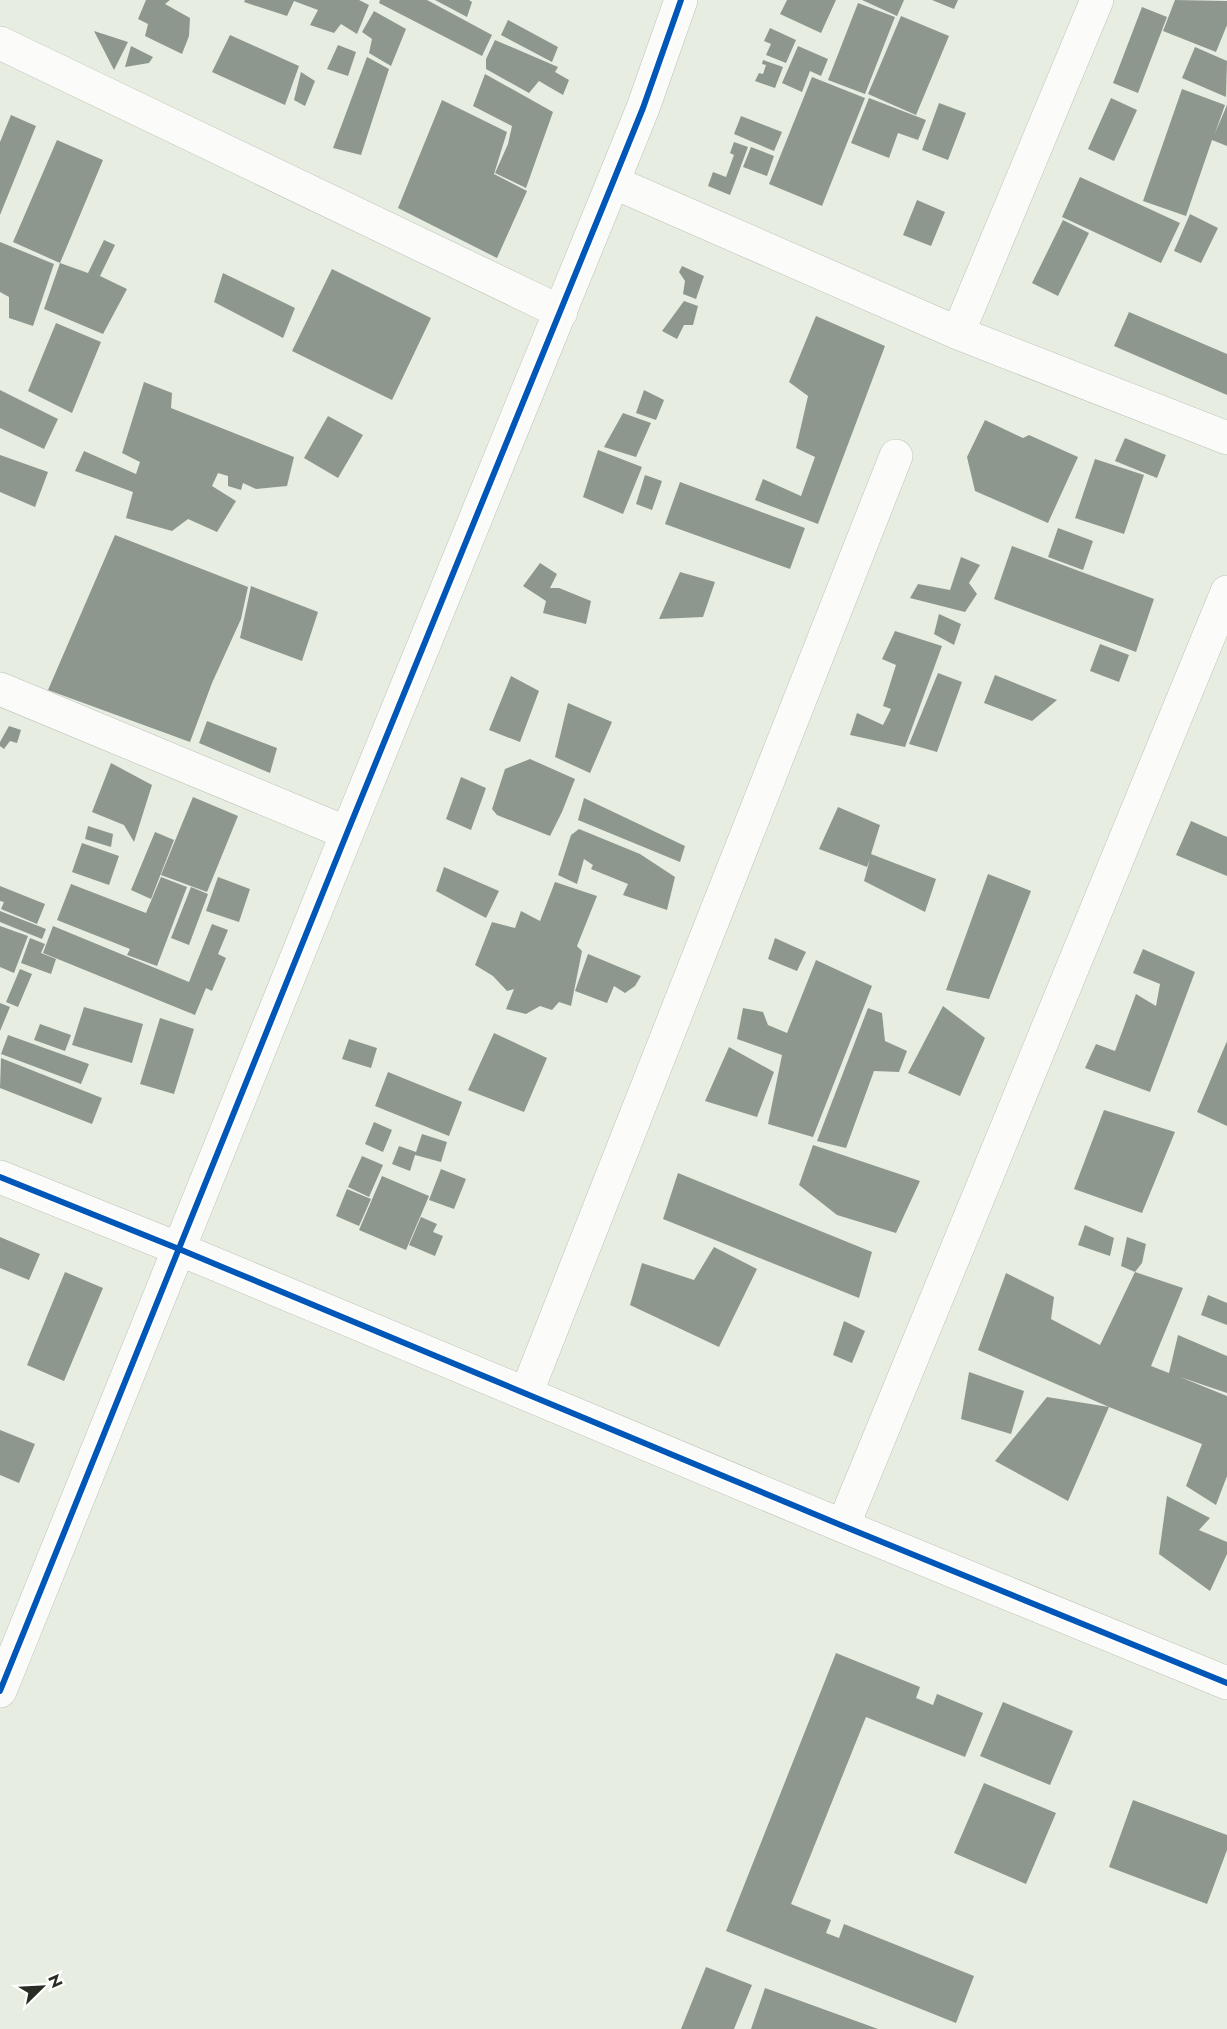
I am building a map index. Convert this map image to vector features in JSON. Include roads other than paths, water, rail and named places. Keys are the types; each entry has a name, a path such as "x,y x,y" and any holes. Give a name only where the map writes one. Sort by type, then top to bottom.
{"street":[{"path":"0,1691 346,833 561,312 643,108 681,0"},
{"path":"958,333 1097,0"},
{"path":"0,43 561,312"},
{"path":"613,182 958,333 1227,438"},
{"path":"526,1394 896,456"},
{"path":"843,1526 1227,592"},
{"path":"0,689 346,833"},
{"path":"0,1177 1227,1683"}]}
